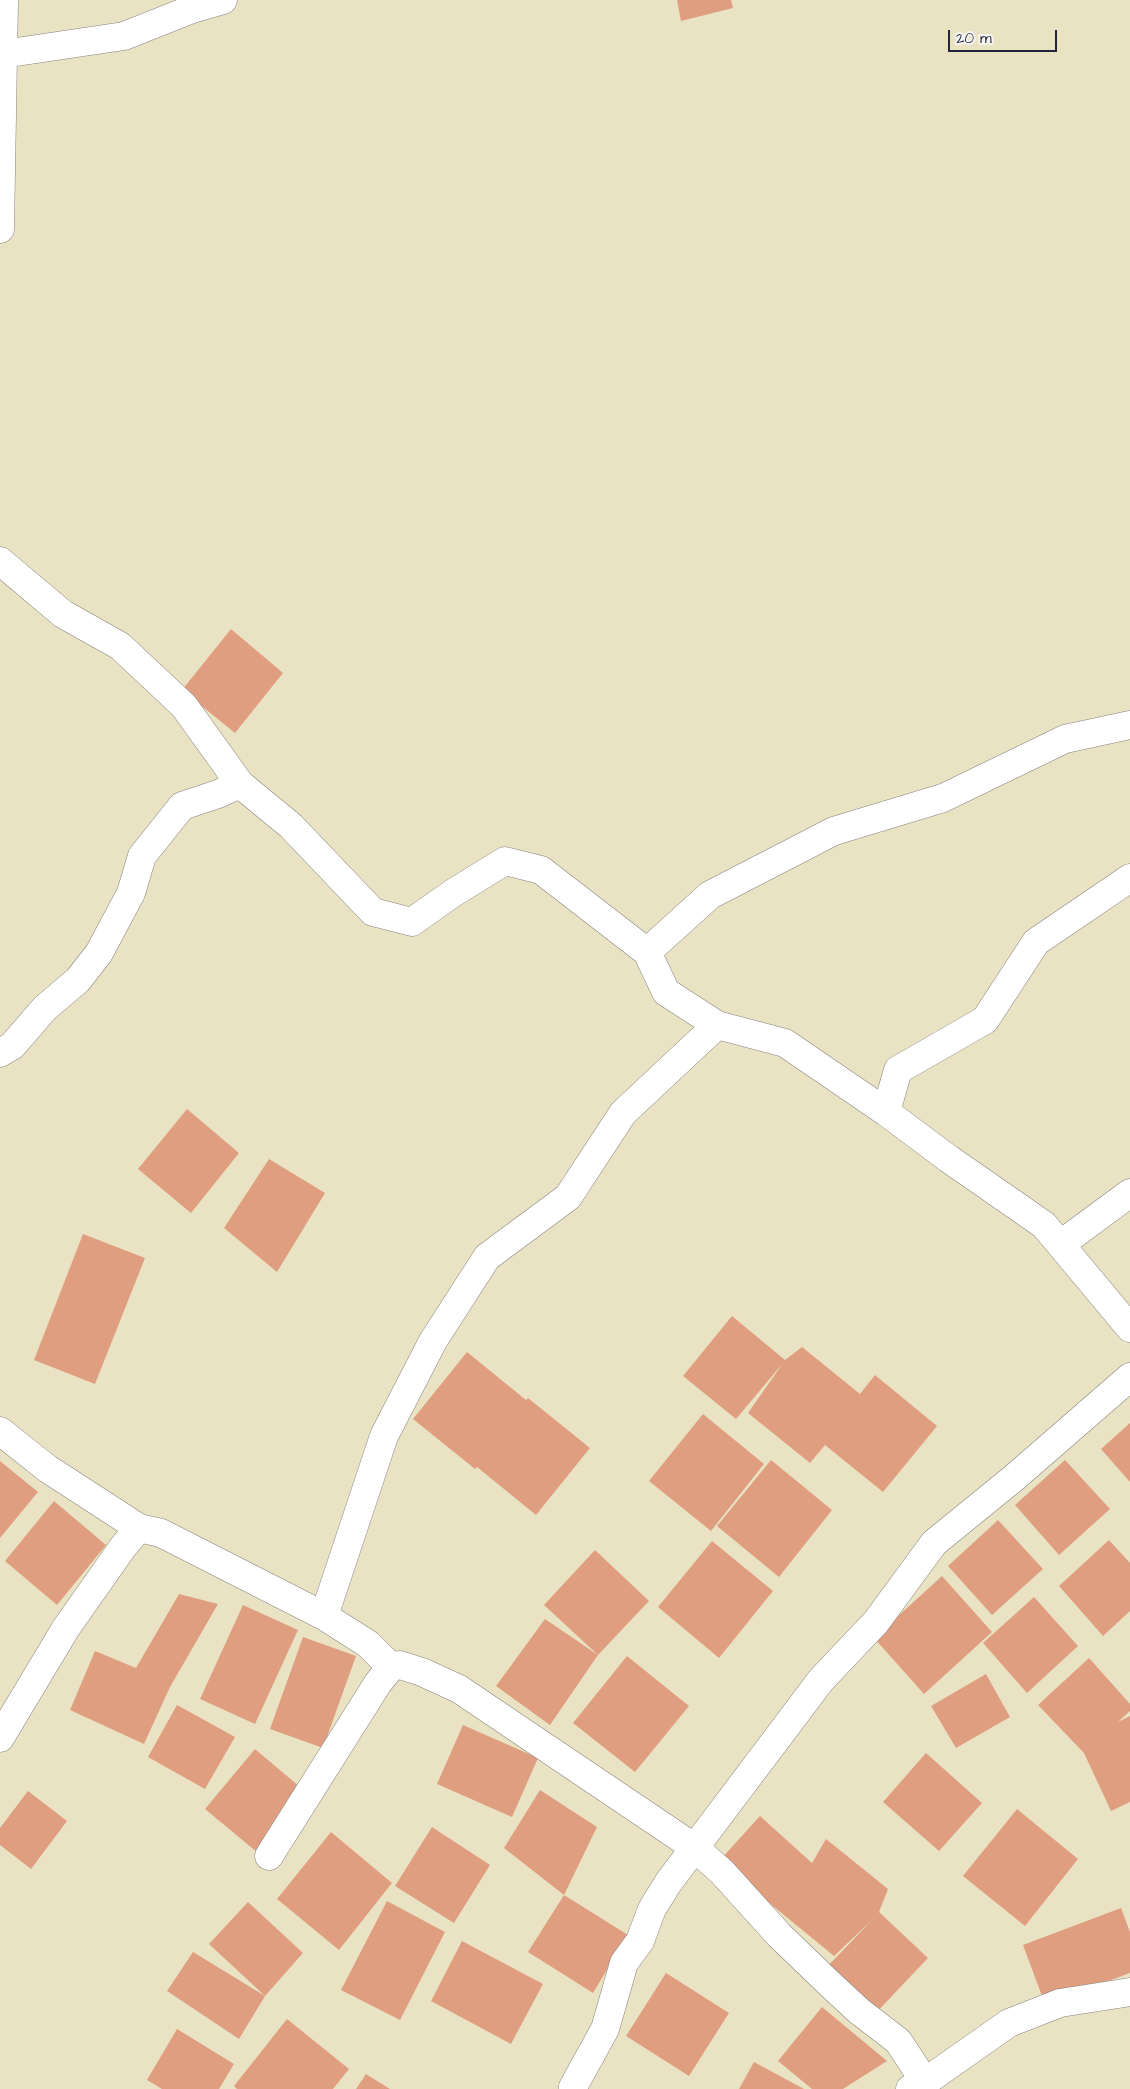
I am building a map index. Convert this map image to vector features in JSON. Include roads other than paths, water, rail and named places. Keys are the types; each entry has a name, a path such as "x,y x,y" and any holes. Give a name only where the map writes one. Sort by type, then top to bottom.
{"street":[{"path":"0,229 4,0"},
{"path":"3,54 124,36 192,8 223,0"},
{"path":"0,561 63,614 120,646 184,706 240,784 291,826 373,912 412,922 453,892 505,861 542,870 647,952 666,992 717,1025 785,1043 886,1112 949,1159 1044,1225 1130,1328"},
{"path":"647,952 710,895 834,831 942,798 1064,739 1130,724"},
{"path":"0,1053 12,1046 45,1008 78,980 99,953 131,893 142,856 182,806 218,794 240,784"},
{"path":"886,1112 898,1070 985,1020 1036,942 1130,878"},
{"path":"324,1616 384,1436 433,1341 487,1256 568,1197 623,1113 717,1025"},
{"path":"1061,1244 1130,1193"},
{"path":"572,2087 605,2029 624,1963 640,1941 652,1909 668,1883 821,1680 876,1622 934,1543 1015,1477 1130,1377"},
{"path":"0,1431 48,1470 139,1528 161,1533 324,1616 368,1644 391,1667"},
{"path":"0,1738 66,1628 123,1547 139,1528"},
{"path":"269,1856 378,1683 391,1667 400,1665 422,1672 459,1689 694,1848 722,1872 779,1935 826,1981 859,2011 898,2041 917,2085 1009,2023 1060,2004 1130,1992"}]}
